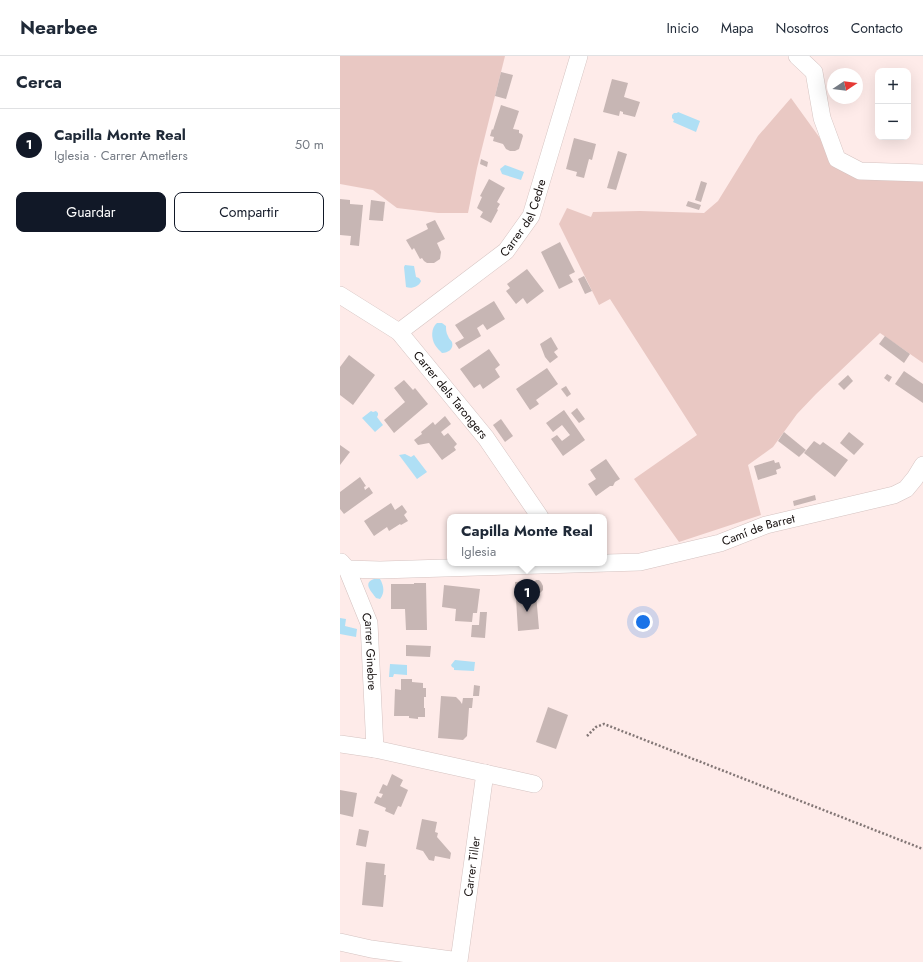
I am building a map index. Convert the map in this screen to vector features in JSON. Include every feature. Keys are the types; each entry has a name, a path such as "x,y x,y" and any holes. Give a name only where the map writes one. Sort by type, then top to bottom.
{"street":[{"name":"Carrer del Cedre","path":"399,332 506,251 531,216 579,56"},
{"path":"797,56 814,72 822,118 837,159 860,171 923,173"},
{"name":"Carrer dels Tarongers","path":"340,295 399,332 486,438 538,514"},
{"name":"Camí de Barret","path":"607,563 640,562 720,542 766,525 894,495 906,489 923,465"},
{"name":"Camí de Barret","path":"344,565 380,570 502,566"},
{"name":"Carrer Ginebre","path":"344,565 369,623 375,749"},
{"path":"340,744 375,749 534,784"},
{"name":"Carrer Tiller","path":"367,956 459,961 485,773"},
{"path":"340,942 367,956"}],"path":[{"path":"587,736 596,727 604,724 923,849"}],"shaded area":[{"path":"340,56 505,56 477,168 468,213 438,213 397,208 373,190 340,184"},
{"path":"791,98 843,168 923,178 923,363 880,333 797,414 773,447 748,465 761,515 679,542 634,479 697,435 610,299 599,305 559,224 567,208 591,217 593,212 640,211 704,213 718,201 758,136"}],"water":[{"path":"678,112 700,121 696,132 673,122 674,120 672,115"},
{"path":"505,165 524,172 521,180 502,174 500,169"},
{"path":"405,265 414,266 416,277 421,281 417,286 412,288 406,287"},
{"path":"437,323 442,323 446,326 447,334 452,342 451,349 442,353 436,346 432,336 433,330"},
{"path":"371,411 376,411 378,413 377,417 383,425 375,432 362,418"},
{"path":"405,454 411,457 414,455 427,472 417,479 399,455"},
{"path":"380,579 382,584 383,592 380,599 376,598 368,585 370,581"},
{"path":"340,618 346,619 345,626 357,629 356,637 340,634"},
{"path":"455,660 475,662 474,671 454,670 451,665"},
{"path":"390,664 407,665 407,675 394,674 393,677 389,677"}],"building":[{"path":"501,72 513,75 506,99 495,96"},
{"path":"612,79 628,83 624,97 640,102 635,117 623,114 623,112 620,111 619,116 603,112"},
{"path":"501,105 519,111 513,129 519,130 519,133 523,136 519,149 515,151 506,149 503,144 493,141 494,137 490,136"},
{"path":"574,138 596,144 592,160 589,159 584,178 576,176 577,172 566,169"},
{"path":"618,151 627,154 616,190 607,188"},
{"path":"481,159 488,162 487,167 480,164"},
{"path":"489,179 505,188 497,202 500,204 491,223 480,217 483,212 477,208 482,197 480,196"},
{"path":"701,181 707,183 701,202 695,200"},
{"path":"340,199 350,200 350,204 363,205 359,246 350,245 351,236 340,235"},
{"path":"371,200 385,202 383,221 369,220"},
{"path":"688,201 701,205 699,210 686,206"},
{"path":"435,220 445,239 437,243 441,252 440,259 434,263 427,263 422,258 420,259 414,248 412,250 406,240 428,229 426,224"},
{"path":"560,242 575,272 569,275 573,282 559,289 541,252"},
{"path":"527,269 544,291 527,304 523,298 516,304 506,291 510,288 507,284"},
{"path":"584,276 592,291 585,294 578,279"},
{"path":"494,301 505,319 487,330 483,324 477,328 481,336 459,349 455,343 464,338 455,325"},
{"path":"885,336 910,354 904,363 879,344"},
{"path":"551,337 558,349 554,352 558,357 550,363 545,357 540,344"},
{"path":"489,349 500,365 495,369 500,377 483,389 480,384 474,388 460,369"},
{"path":"349,355 375,375 353,405 340,395 340,367"},
{"path":"547,368 558,384 536,400 539,404 530,410 516,389"},
{"path":"904,371 923,384 923,403 895,384"},
{"path":"887,374 892,377 889,382 884,378"},
{"path":"848,375 853,381 844,390 838,384"},
{"path":"404,380 413,390 415,388 428,404 394,433 384,420 405,402 394,388"},
{"path":"566,386 571,394 567,397 561,389"},
{"path":"577,408 585,419 579,423 571,413"},
{"path":"564,410 585,440 563,456 551,439 557,435 562,441 570,435 562,425 553,432 546,423"},
{"path":"445,416 451,424 441,432 444,436 448,433 457,444 454,447 456,450 442,460 429,443 418,445 414,440 433,422 435,425"},
{"path":"501,419 513,436 505,442 493,425"},
{"path":"784,432 806,450 799,457 778,441"},
{"path":"849,432 864,444 854,455 840,443"},
{"path":"814,441 820,445 823,442 848,460 835,477 804,453"},
{"path":"340,445 350,452 340,465"},
{"path":"606,459 620,479 615,482 613,486 610,486 596,496 588,484 596,479 590,470"},
{"path":"774,460 775,463 779,462 781,468 776,470 777,474 758,480 754,466"},
{"path":"360,477 366,486 364,487 365,490 369,487 373,493 344,514 340,509 340,492"},
{"path":"815,495 816,500 794,506 793,501"},
{"path":"391,503 395,510 402,505 407,512 404,515 408,521 389,531 387,527 374,536 364,521"},
{"path":"535,580 539,580 543,586 543,590 536,594 539,629 518,631 515,582 536,581"},
{"path":"426,583 427,630 406,630 405,609 391,609 391,584"},
{"path":"444,585 480,589 477,613 473,613 472,622 455,621 456,609 442,607"},
{"path":"480,612 487,612 485,638 471,637 472,625 479,625"},
{"path":"406,645 431,646 430,657 406,656"},
{"path":"401,679 412,679 412,682 423,683 423,688 426,688 426,697 424,697 425,717 418,717 418,719 409,718 409,716 394,716 395,689 401,690"},
{"path":"474,685 480,686 479,696 473,696"},
{"path":"441,696 456,697 462,704 463,698 473,698 472,708 469,708 467,736 463,740 438,738"},
{"path":"548,707 568,715 556,749 536,742"},
{"path":"392,774 403,780 400,786 408,790 401,807 398,806 394,815 385,811 386,808 374,803 377,796 381,798 383,794 379,793 383,784 387,786"},
{"path":"340,790 357,793 353,817 340,814"},
{"path":"422,819 437,822 435,832 438,833 437,837 451,853 450,859 435,856 434,861 429,860 423,851 416,849"},
{"path":"359,829 369,831 366,847 356,845"},
{"path":"366,862 385,864 384,875 386,875 383,907 362,905"}],"place":[{"name":"Capilla Monte Real","path":"527,612"}]}
